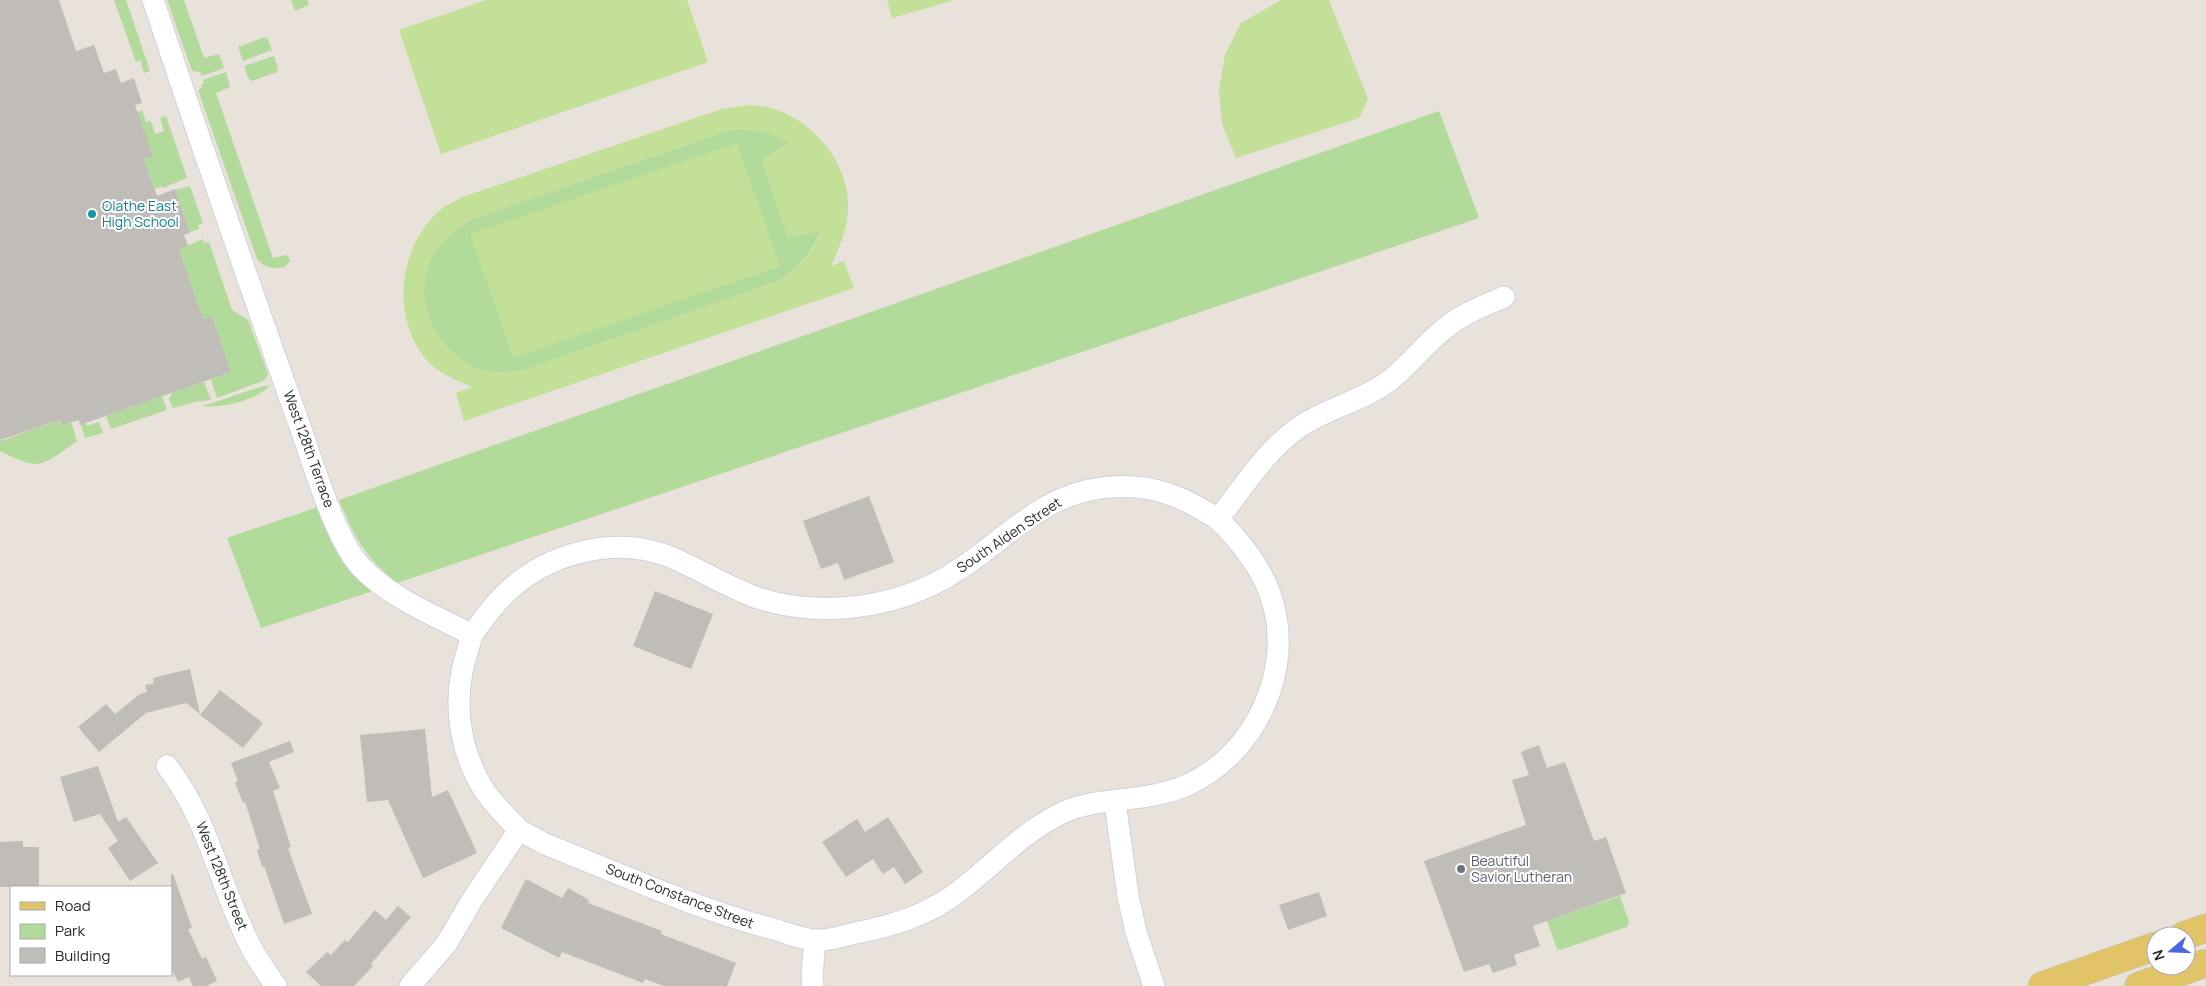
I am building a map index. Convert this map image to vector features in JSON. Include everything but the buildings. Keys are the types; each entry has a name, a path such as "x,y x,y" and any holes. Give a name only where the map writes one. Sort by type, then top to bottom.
{"main road":[{"path":"2042,986 2146,950"},
{"path":"2139,986 2206,963"}],"street":[{"name":"West 128th Terrace","path":"153,0 258,308 328,503 345,543 359,565 377,582 401,598 472,635"},
{"path":"1218,520 1268,456 1298,428 1378,390 1444,329 1476,308 1504,297"},
{"name":"South Alden Street","path":"472,635 504,594 526,577 564,556 587,550 613,547 642,549 668,556 745,594 799,607 825,609 880,604 931,586 958,570 1045,507 1067,496 1091,490 1139,487 1167,493 1193,504 1218,520"},
{"name":"South Constance Street","path":"519,830 545,844 733,919 815,940 881,928 916,915 949,899 1033,829 1059,814 1085,805 1167,793 1197,781 1210,773 1239,748 1259,718 1267,699 1277,662 1276,616 1271,597 1255,563 1238,538 1218,520"},
{"path":"410,986 447,942 472,900 519,830 484,790 462,736 459,696 462,672 472,635"},
{"name":"West 128th Street","path":"167,766 180,783 194,809 212,848 251,947 276,986"},
{"path":"1115,802 1128,896 1136,932 1154,986"},
{"path":"813,986 815,940"}],"green space":[{"path":"114,0 126,0 150,71 144,73 140,60 136,62"},
{"path":"167,0 184,0 204,58 219,54 224,68 202,76 200,72 192,71"},
{"path":"291,0 308,0 309,5 295,11"},
{"path":"486,0 687,0 708,62 441,154 399,30"},
{"path":"887,0 955,0 892,18"},
{"path":"1281,0 1329,0 1368,99 1359,118 1236,158 1222,124 1219,90 1225,55 1241,23"},
{"path":"265,37 268,39 272,50 243,61 238,47"},
{"path":"274,56 278,69 277,72 252,81 248,78 244,66"},
{"path":"226,72 230,87 216,93 273,258 288,256 290,261 285,267 270,267 257,259 198,90 202,88 203,80"},
{"path":"749,105 763,106 786,114 813,132 834,157 846,187 848,211 841,243 831,266 844,261 854,288 464,421 456,393 472,387 446,375 424,357 414,340 407,321 404,281 408,261 415,243 426,226 441,209 462,197 722,109","holes":["729,130 767,133 789,143 762,160 788,237 821,231 804,260 779,281 524,370 508,372 482,370 466,363 440,339 431,323 426,307 424,289 426,272 433,255 440,245 469,220"]},
{"path":"142,110 146,122 151,121 155,134 164,131 160,118 166,116 187,178 163,188 162,186 155,189 144,159 152,156 137,112"},
{"path":"1439,111 1479,218 397,583 368,555 350,525 339,500"},
{"path":"756,129 774,134 789,143 762,160 788,237 821,231 804,259 779,281 524,370 498,372 482,370 466,363 440,339 431,323 426,307 424,289 426,272 433,255 440,245 469,220 729,130"},
{"path":"737,143 780,266 513,358 470,234"},
{"path":"190,186 203,223 198,225 199,229 190,232 175,190"},
{"path":"203,239 204,243 209,242 232,310 248,320 268,374 265,380 217,398 211,379 231,372 212,316 203,319 179,249"},
{"path":"204,382 211,400 173,408 169,399 173,392"},
{"path":"263,386 269,386 248,399 229,405 203,406"},
{"path":"162,396 167,410 111,429 106,416"},
{"path":"60,420 62,425 71,422 77,441 48,461 33,464 0,451 0,441"},
{"path":"99,422 103,433 85,438 81,424 86,423 87,426"},
{"path":"318,507 373,591 261,628 227,538"},
{"path":"1620,896 1629,922 1627,927 1560,950 1557,949 1547,921"}],"place":[{"name":"Olathe East High School","path":"92,214"},
{"name":"Beautiful Savior Lutheran","path":"1461,869"}]}
